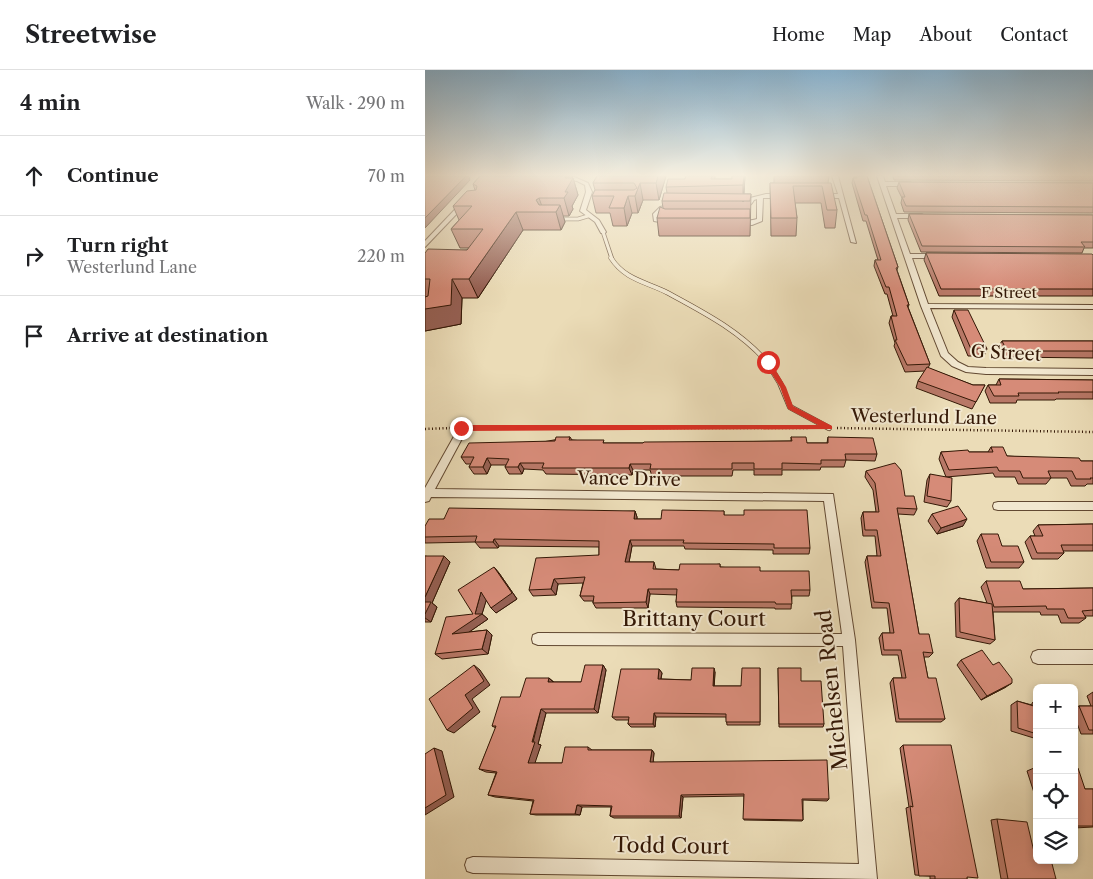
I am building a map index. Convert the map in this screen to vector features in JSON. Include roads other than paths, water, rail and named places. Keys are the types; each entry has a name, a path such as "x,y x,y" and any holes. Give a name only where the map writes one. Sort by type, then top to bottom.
{"street":[{"path":"425,245 456,214"},
{"path":"586,214 597,221 603,232"},
{"path":"656,214 656,220 678,223"},
{"path":"734,223 751,223 760,220 760,214"},
{"path":"846,214 854,242"},
{"path":"893,216 927,216"},
{"name":"G Street","path":"893,216 944,354 955,364 966,369 986,371 1093,372"},
{"path":"907,256 948,256"},
{"name":"F Street","path":"925,306 1093,307"},
{"path":"426,496 459,430"},
{"name":"Vance Drive","path":"426,496 829,497"},
{"name":"Michelsen Road","path":"829,497 849,640 869,875"},
{"path":"998,506 1093,506"},
{"name":"Brittany Court","path":"538,639 849,640"},
{"path":"1038,658 1093,657"},
{"name":"Todd Court","path":"473,865 869,875"}],"lane":[{"path":"554,219 577,219 588,216"},
{"path":"603,232 608,255 630,278 653,285 703,311 740,335 753,345 768,362 783,387 790,407 829,428"}]}
